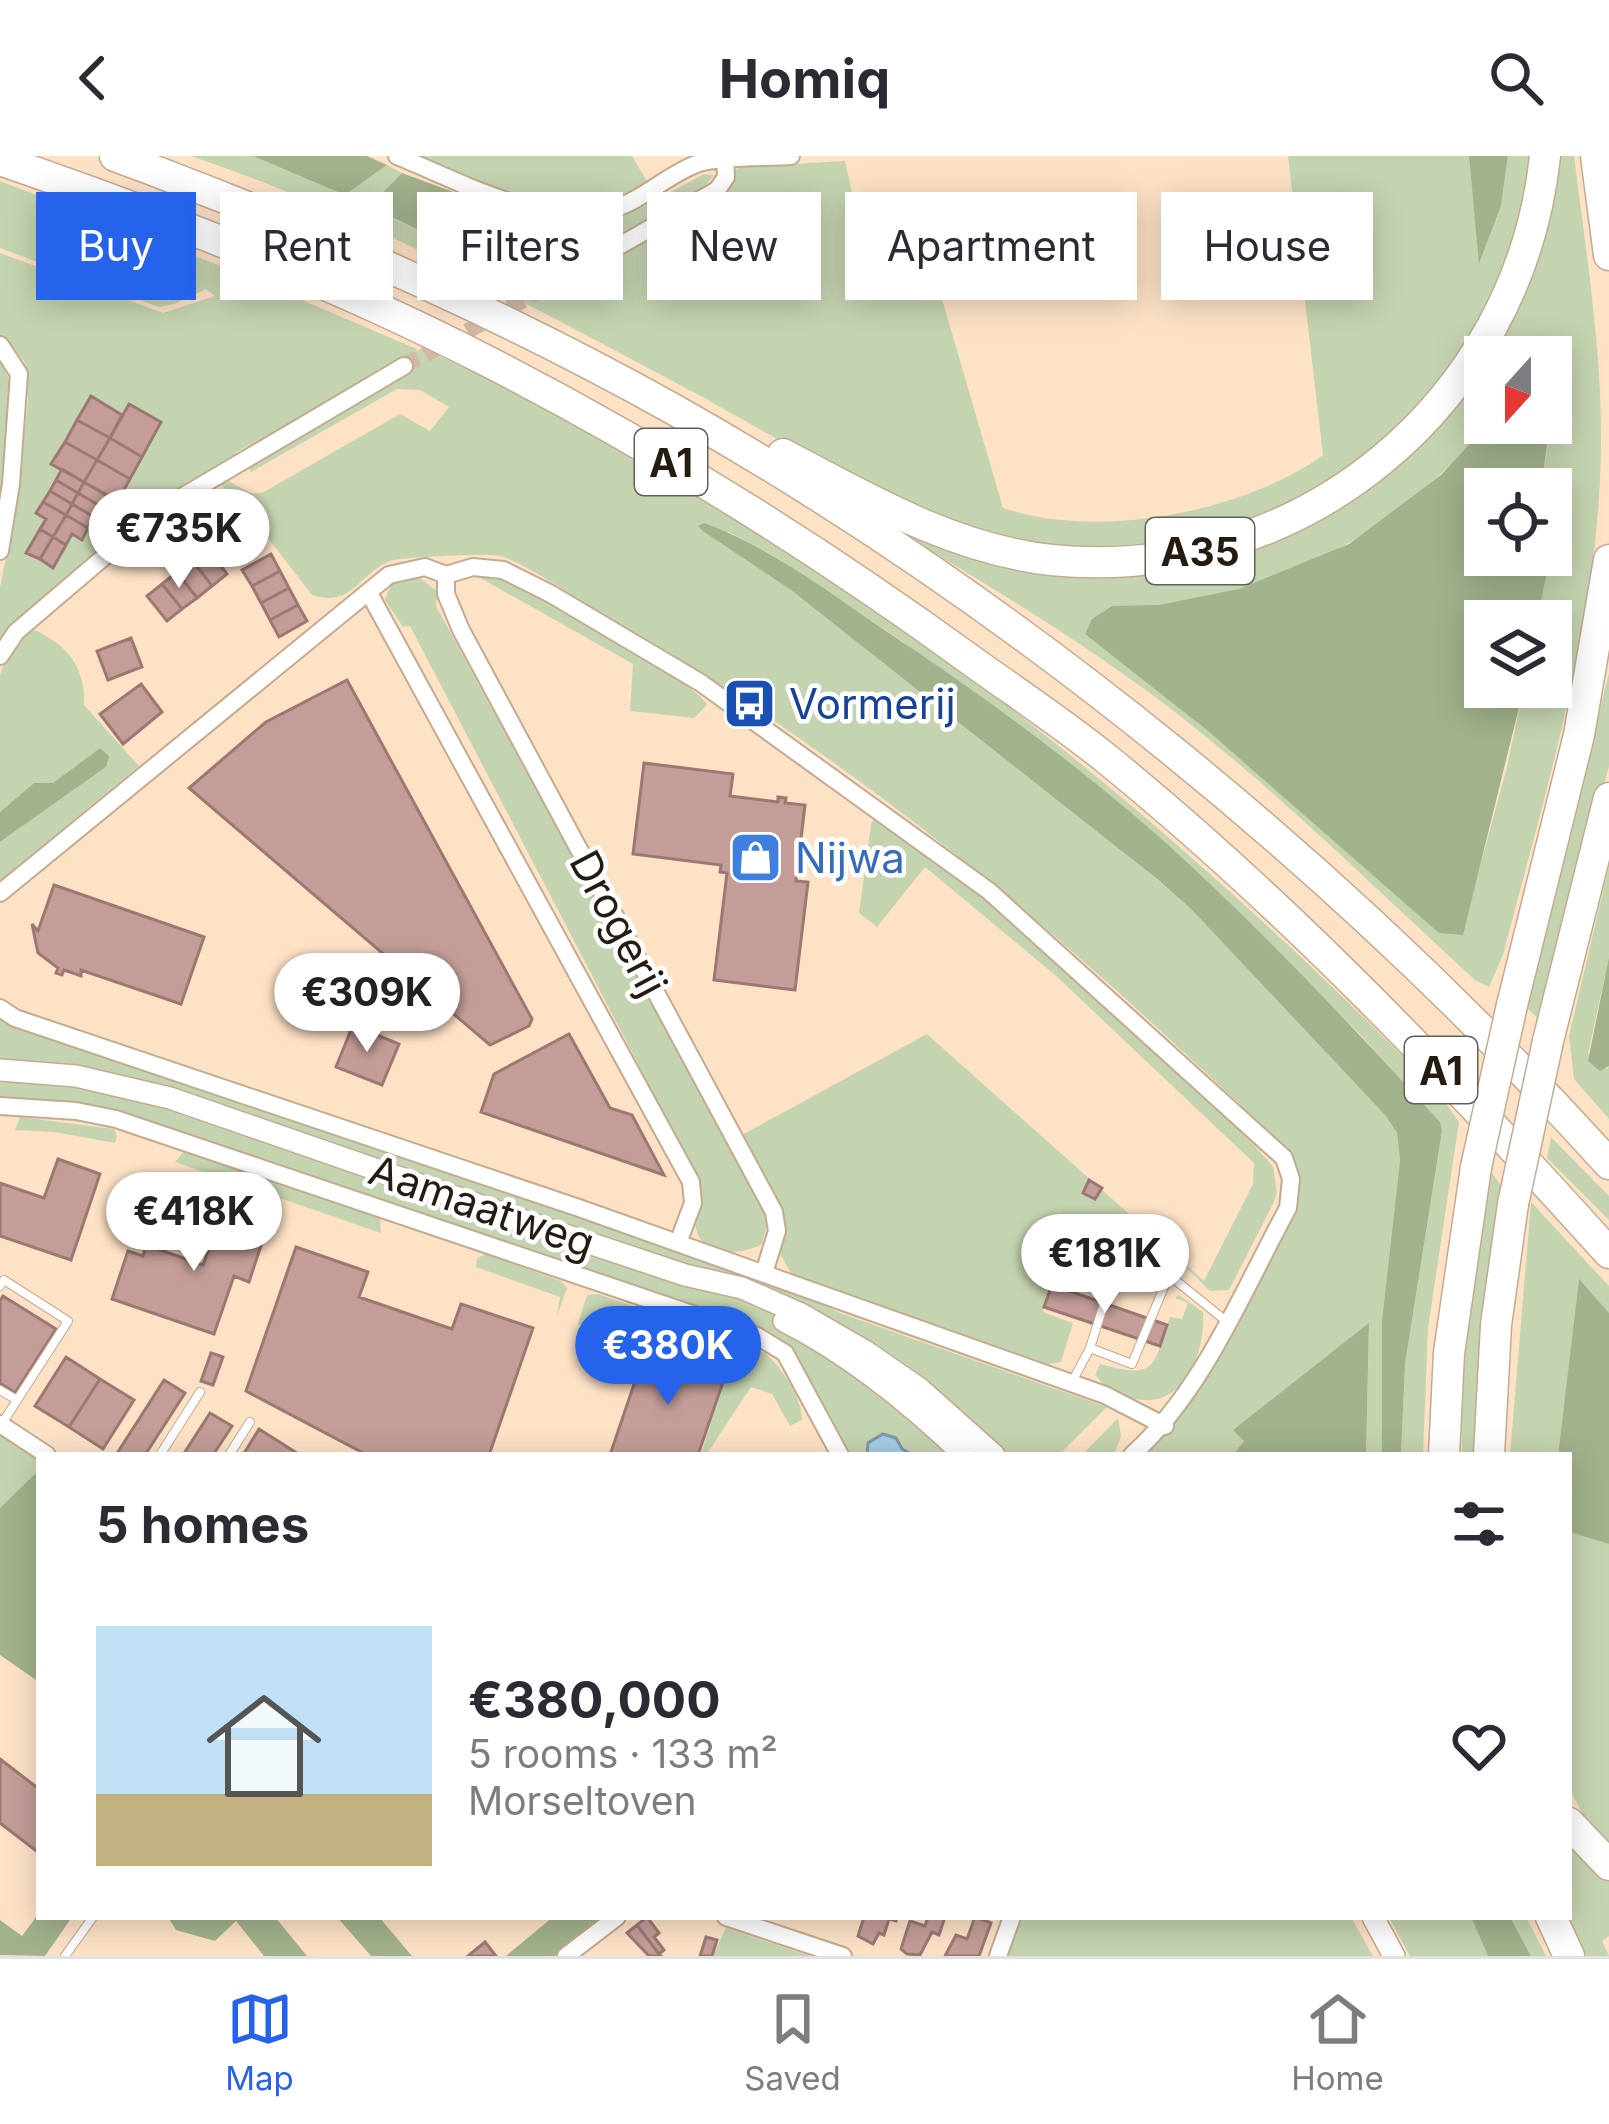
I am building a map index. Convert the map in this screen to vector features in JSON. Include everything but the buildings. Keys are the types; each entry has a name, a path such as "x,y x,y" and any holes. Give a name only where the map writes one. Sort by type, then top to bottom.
{"highway":[{"name":"A1","path":"115,156 361,254 521,329 672,409 878,536 1133,720 1289,852 1449,999 1609,1164"},
{"name":"A35","path":"672,409 755,439 921,525 999,550 1050,560 1125,561 1229,543 1299,514 1352,483 1444,402 1511,290 1533,226 1545,156"},
{"path":"1596,156 1609,255"},
{"name":"A1","path":"0,160 229,244 483,359 656,452 892,603 1107,759 1264,898 1434,1062 1609,1252"},
{"path":"1444,1452 1449,1353 1476,1167 1579,735 1609,560"},
{"name":"A1","path":"1489,1452 1496,1325 1513,1204 1609,798"},
{"path":"1572,1826 1609,1864"},
{"path":"1552,1920 1569,1956"}],"main road":[{"name":"Aamaatweg","path":"0,1070 76,1076 170,1098 685,1275 789,1323 854,1364 917,1410 961,1452"},
{"name":"Aamaatweg","path":"685,1275 742,1288 866,1351 920,1389 991,1452"},
{"path":"1375,1920 1394,1956"}],"street":[{"path":"397,156 520,205 571,212 614,209 692,166 725,158 791,156"},
{"path":"623,244 717,190 726,177 725,158"},
{"path":"0,345 19,374 11,484 0,551"},
{"path":"0,656 16,632 158,511 404,366"},
{"path":"0,893 389,575 425,567 446,575 472,567 519,578 700,683 989,891 1284,1158 1291,1179 1288,1208 1165,1426 1135,1452"},
{"name":"Drogerij","path":"446,575 446,594 461,630 774,1212 777,1231 764,1273"},
{"name":"Drogerij","path":"369,593 691,1182 693,1203 678,1243"},
{"path":"0,1008 15,1018 678,1243 1105,1395 1165,1426"},
{"path":"0,1106 116,1119 757,1336 785,1353 838,1452"},
{"path":"0,1425 42,1452"},
{"path":"566,1956 612,1920"},
{"path":"735,1920 843,1956"},
{"path":"998,1956 1011,1920"}],"lane":[{"path":"1071,1384 1090,1348 1121,1250 1169,1275 1226,1321"},
{"path":"1090,1348 1132,1364 1169,1275"},
{"path":"0,1286 4,1280 68,1321 0,1425"},
{"path":"0,1390 16,1400"},
{"path":"162,1452 200,1393"},
{"path":"231,1452 250,1422"},
{"path":"65,1956 91,1920"}],"green space":[{"path":"191,156 253,156 338,192 286,192"},
{"path":"253,156 367,156 387,165 349,192 338,192"},
{"path":"417,156 632,156 648,183 623,196 623,192 502,192"},
{"path":"1288,156 1469,156 1480,262 1501,206 1508,156 1532,156 1512,243 1495,286 1475,327 1464,336 1464,344 1423,401 1391,433 1295,501 1196,536 1089,546 1020,541 980,532 896,500 518,300 623,300 623,213 647,205 647,300 821,300 821,192 699,192 740,167 845,161 852,192 845,192 845,300 942,300 1003,508 1081,521 1168,515 1252,492 1323,455 1305,300 1373,300 1373,192 1292,192"},
{"path":"1469,156 1508,156 1501,206 1479,264"},
{"path":"1552,156 1574,156 1599,373 1601,446 1591,576 1572,679 1572,600 1541,600 1546,576 1572,576 1572,468 1544,468 1548,444 1572,444 1572,336 1493,336"},
{"path":"387,165 402,173 385,192 349,192"},
{"path":"402,173 453,192 417,192 417,230 393,218 393,192 384,192"},
{"path":"704,174 714,175 702,188 671,192"},
{"path":"0,181 36,195 36,261 0,248"},
{"path":"393,218 417,230 417,250 393,239"},
{"path":"0,253 36,266 36,300 128,300 163,313 215,296 206,289 196,294 196,256 220,266 220,300 301,300 417,349 415,352 422,348 564,418 702,496 835,581 1089,770 1325,981 1438,1092 1459,1122 1428,1328 1423,1452 1401,1452 1405,1364 1442,1132 1439,1122 1357,1031 1168,846 902,641 776,557 729,532 704,532 791,590 1122,849 1191,909 1386,1116 1397,1133 1400,1160 1382,1320 1382,1452 1366,1452 1369,1331 1239,1432 1244,1441 1235,1452 1149,1452 1213,1361 1299,1183 1297,1171 1216,1082 962,859 746,702 510,559 479,555 390,561 337,597 312,595 240,502 220,484 227,480 250,493 262,493 400,414 430,431 449,407 420,390 397,389 251,472 248,467 402,361 235,453 236,457 0,647 0,587 18,498 28,399 24,361 0,336"},
{"path":"140,300 183,300 174,304 159,307"},
{"path":"0,360 11,384 0,506"},
{"path":"1464,375 1464,444 1470,444 1413,498 1368,530 1270,581 1218,597 1165,606 1112,606 1086,633 1208,731 1439,932 1463,929 1520,708 1566,708 1503,955 1489,987 1475,980 1274,794 1147,691 1025,608 815,481 976,551 1261,541"},
{"path":"1470,444 1547,444 1544,468 1464,468 1464,576 1546,576 1541,600 1464,600 1464,708 1519,708 1463,935 1439,933 1208,731 1085,634 1092,619 1112,606 1159,605 1239,589 1349,544 1441,475"},
{"path":"704,523 752,544 819,585 992,705 1098,786 1237,910 1440,1122 1405,1364 1401,1452 1382,1452 1382,1320 1400,1160 1397,1133 1386,1116 1191,909 1156,878 791,590 698,526"},
{"path":"492,573 645,658 707,705 694,718 630,711 633,664 475,575"},
{"path":"416,575 437,591 436,606 769,1218 762,1244 724,1252 700,1238 695,1222 698,1179 410,626 403,627 385,600 391,584"},
{"path":"32,629 55,641 72,658 82,679 84,705 139,766 0,880 0,842 106,767 100,748 53,783 34,783 0,812 0,675 6,657"},
{"path":"1609,673 1609,766 1543,1023 1526,1007"},
{"path":"100,748 109,756 106,767 0,842 0,812 34,783 53,783"},
{"path":"877,815 1084,981 1182,1071 1273,1166 1277,1193 1229,1290 1210,1291 1142,1233 1104,1233 1097,1256 1092,1255 1090,1262 1063,1253 1043,1312 1073,1323 1061,1362 1042,1365 791,1273 779,1252 779,1205 742,1135 927,1034 1204,1281 1253,1184 1254,1163 1055,975 925,867 877,927 859,913 871,824"},
{"path":"1609,866 1609,957 1588,1054 1609,1066 1609,1119 1574,1079 1569,1036"},
{"path":"1609,957 1609,1066 1600,1071 1588,1061"},
{"path":"0,1018 800,1294 840,1313 1107,1407 1062,1452 846,1452 793,1353 778,1337 147,1120 94,1105 0,1098"},
{"path":"20,1117 114,1129 117,1136 115,1143 15,1130"},
{"path":"1551,1137 1609,1196 1609,1220 1547,1158"},
{"path":"184,1151 380,1218 381,1233 175,1162"},
{"path":"1488,1167 1505,1192 1484,1452 1462,1452 1462,1369"},
{"path":"1531,1202 1609,1286 1609,1313 1579,1280 1558,1452 1510,1452"},
{"path":"486,1254 561,1281 567,1288 557,1316 560,1297 476,1267 477,1258"},
{"path":"1579,1279 1609,1313 1609,1544 1572,1533 1572,1452 1558,1452"},
{"path":"598,1294 765,1353 790,1384 802,1420 790,1426 772,1394 751,1387 708,1452 702,1452 725,1376 578,1324 587,1295"},
{"path":"1179,1295 1203,1312 1200,1347 1185,1379 1174,1391 1144,1400 1105,1385 1095,1375 1100,1364 1133,1370 1150,1365 1170,1317 1182,1319 1188,1303 1175,1298"},
{"path":"1369,1323 1366,1452 1235,1452 1244,1441 1233,1430"},
{"path":"1118,1418 1121,1436 1115,1452 1085,1452"},
{"path":"0,1434 36,1458 36,1476 0,1508"},
{"path":"36,1475 36,1680 0,1655 0,1508"},
{"path":"1572,1533 1609,1544 1609,1843 1572,1794"},
{"path":"1572,1838 1609,1875 1609,1936 1602,1941 1609,1956 1586,1956 1568,1920"},
{"path":"36,1917 70,1920 45,1956 0,1955 0,1920 22,1936"},
{"path":"170,1920 277,1920 307,1956 264,1956 236,1921 215,1941 176,1930"},
{"path":"340,1920 382,1920 412,1956 371,1956"},
{"path":"549,1920 601,1920 555,1956 506,1956"},
{"path":"1019,1920 1353,1920 1373,1956 1006,1956"},
{"path":"1391,1920 1472,1920 1488,1956 1410,1956"},
{"path":"1472,1920 1512,1920 1531,1956 1488,1956"},
{"path":"1512,1920 1528,1920 1546,1956 1531,1956"},
{"path":"726,1928 810,1956 713,1956"}],"water":[{"path":"883,1434 896,1438 908,1452 867,1452 868,1443"}],"tunnel":[{"path":"404,366 524,300"}],"place":[{"name":"Vormerij","path":"750,703"},
{"name":"Nijwa","path":"756,857"}]}
